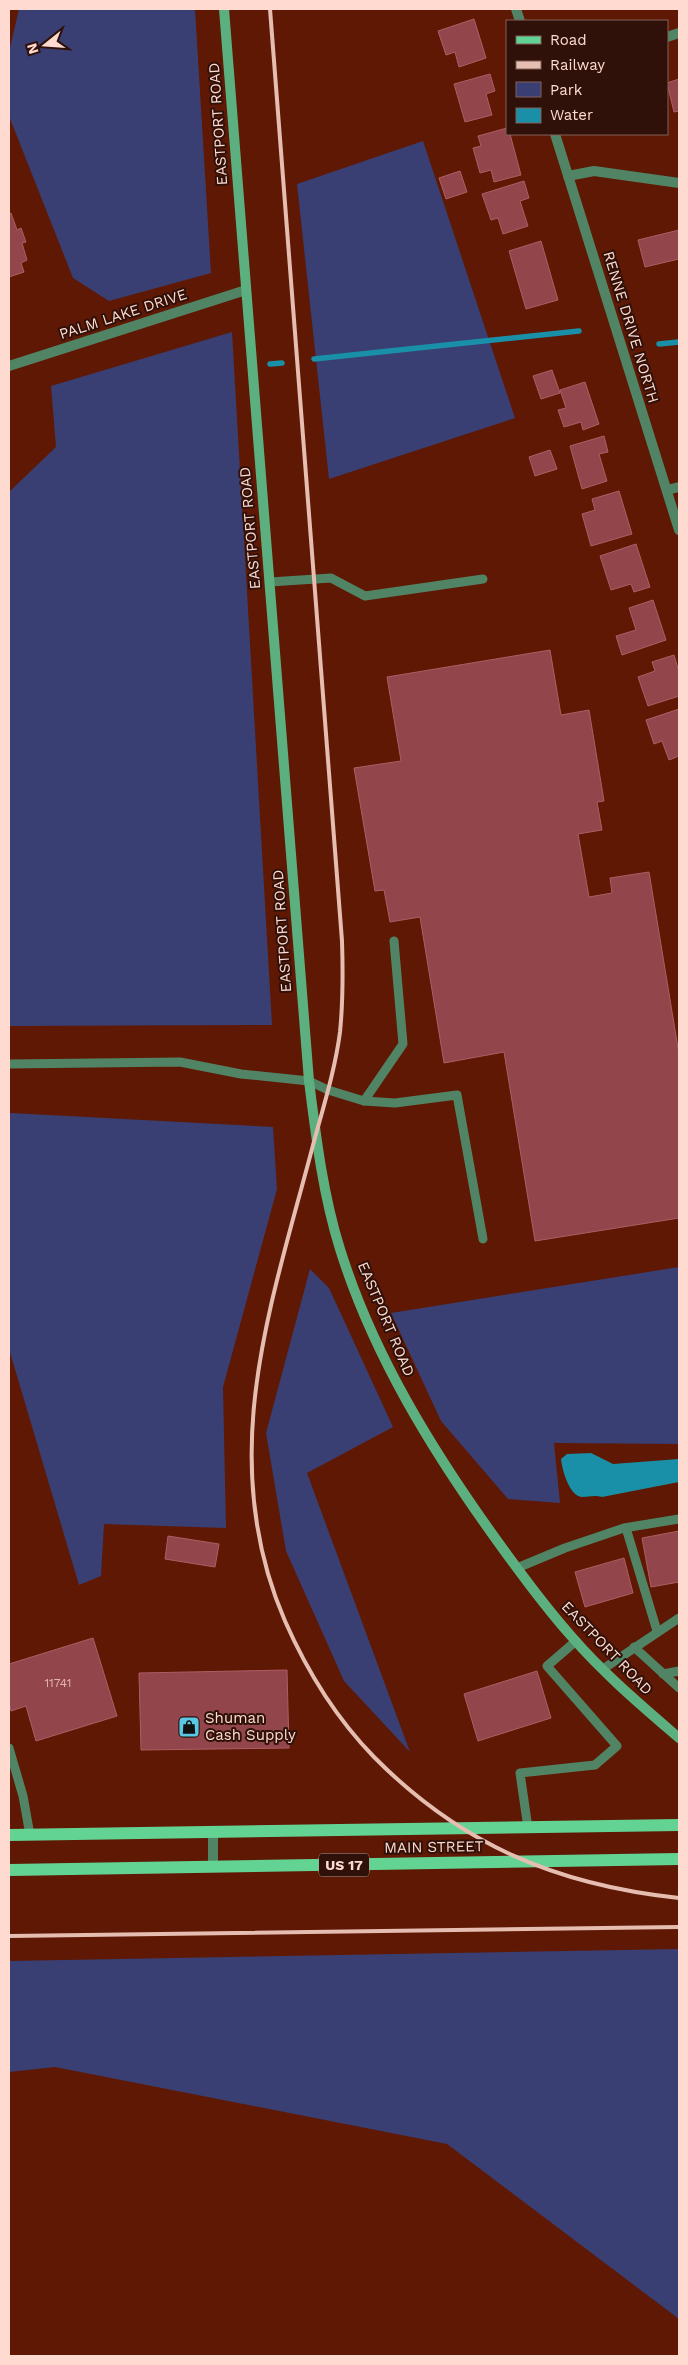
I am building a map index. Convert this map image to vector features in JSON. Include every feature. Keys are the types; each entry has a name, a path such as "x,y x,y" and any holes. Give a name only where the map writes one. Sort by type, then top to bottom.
{"main road":[{"name":"MAIN STREET","path":"9,1835 679,1825"},
{"name":"MAIN STREET","path":"9,1870 679,1859"}],"street":[{"name":"EASTPORT ROAD","path":"224,9 309,1081 328,1205 340,1250 358,1298 401,1392 432,1445 470,1503 517,1568 576,1641 602,1669 679,1738"},
{"name":"RENNE DRIVE NORTH","path":"555,135 679,530"},
{"path":"568,176 594,171 679,183"},
{"name":"PALM LAKE DRIVE","path":"9,366 246,290"},
{"path":"667,490 679,487"},
{"path":"213,1832 213,1867"}],"lane":[{"path":"270,582 331,578 365,596 483,579"},
{"path":"364,1101 404,1044 394,941"},
{"path":"9,1064 180,1062 241,1074 309,1081 328,1090 364,1101 395,1104 457,1095 483,1239"},
{"path":"517,1568 566,1548 626,1528 679,1519"},
{"path":"626,1528 657,1631"},
{"path":"602,1669 679,1618"},
{"path":"528,1828 520,1772 595,1765 616,1746 547,1666 576,1641"},
{"path":"634,1647 679,1688"},
{"path":"664,1674 679,1671"},
{"path":"9,1748 23,1796 30,1835"}],"green space":[{"path":"19,9 195,9 211,273 109,301 73,278 9,116 9,52"},
{"path":"423,141 515,418 329,479 297,184"},
{"path":"232,332 272,1025 9,1026 9,492 56,447 51,386"},
{"path":"9,1114 273,1127 277,1189 223,1387 226,1528 104,1524 101,1576 79,1585 9,1349"},
{"path":"679,1267 679,1444 554,1443 560,1503 508,1499 441,1421 391,1313"},
{"path":"310,1269 329,1288 393,1427 307,1473 410,1752 344,1681 286,1551 266,1433"},
{"path":"679,1949 679,2319 447,2144 55,2067 9,2072 9,1961"}],"water":[{"path":"591,1453 613,1464 679,1459 679,1482 602,1497 582,1497 573,1492 570,1487 561,1459 567,1454"}],"building":[{"path":"474,19 486,58 459,67 455,52 446,55 438,31"},
{"path":"490,74 495,91 486,94 492,115 465,122 454,84"},
{"path":"679,79 679,111 674,112 668,83"},
{"path":"506,128 506,135 510,135 521,175 494,182 491,170 480,173 473,148 481,146 478,136"},
{"path":"460,171 467,192 446,199 439,178"},
{"path":"524,181 529,198 520,201 528,226 503,234 498,218 491,220 482,194"},
{"path":"11,213 17,230 21,228 26,242 22,243 27,260 21,263 24,272 9,277 9,214"},
{"path":"679,230 679,259 645,267 638,240"},
{"path":"541,241 558,300 526,309 509,251"},
{"path":"552,370 560,393 541,399 533,376"},
{"path":"585,382 599,424 583,430 581,422 564,427 558,410 566,408 560,390"},
{"path":"604,436 608,452 599,454 607,481 582,489 570,446"},
{"path":"550,450 557,469 535,476 529,457"},
{"path":"619,491 632,534 591,546 582,514 595,510 592,499"},
{"path":"636,544 650,587 634,592 631,584 611,590 600,556"},
{"path":"653,600 666,640 622,655 616,636 636,630 629,608"},
{"path":"550,650 561,715 589,710 604,801 597,802 602,830 578,834 589,897 612,893 610,878 649,872 679,1054 679,1218 535,1241 504,1052 444,1063 420,917 390,922 384,890 375,891 354,768 401,761 387,677"},
{"path":"674,655 679,672 679,696 648,706 638,677 655,671 652,662"},
{"path":"679,709 679,756 669,760 662,741 654,744 646,720"},
{"path":"679,1531 679,1582 651,1587 642,1538"},
{"path":"168,1536 219,1544 215,1567 165,1559"},
{"path":"624,1558 633,1593 585,1607 575,1572"},
{"path":"93,1638 117,1716 36,1741 26,1706 11,1711 9,1702 9,1664"},
{"path":"287,1670 289,1748 141,1750 139,1673"},
{"path":"537,1671 551,1718 478,1741 464,1694"}],"waterway":[{"path":"314,359 579,331"},
{"path":"659,344 679,342"},
{"path":"270,364 282,363"}],"railway":[{"path":"270,9 342,941 343,975 340,1032 335,1061 280,1267 256,1384 252,1443 254,1502 264,1561 285,1621 323,1693 360,1742 407,1788 441,1814 477,1837 513,1856 552,1871 592,1883 634,1892 679,1898"},
{"path":"9,1936 679,1927"}],"place":[{"name":"Shuman Cash Supply","path":"189,1727"}]}
